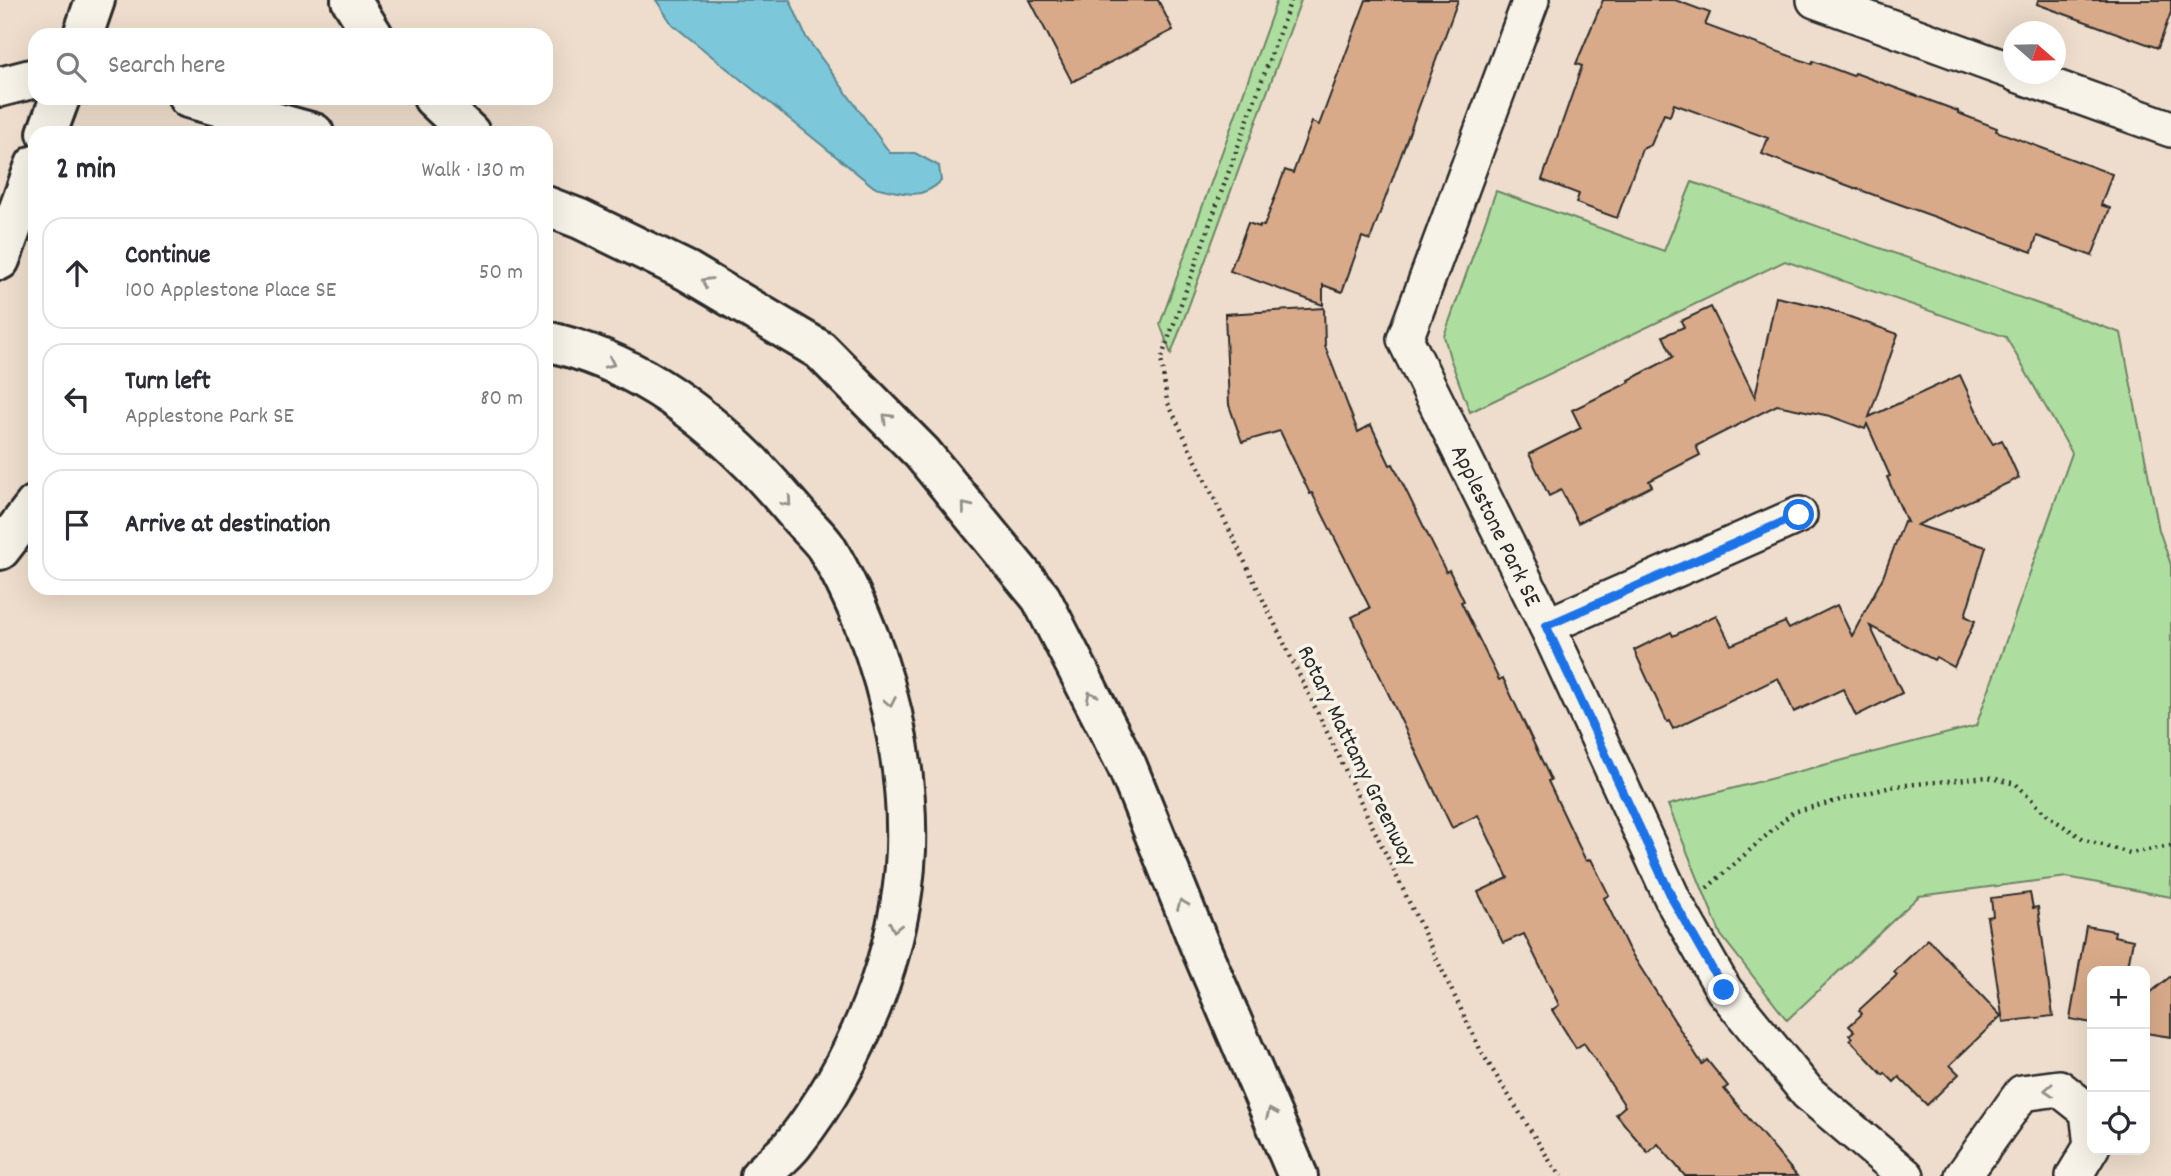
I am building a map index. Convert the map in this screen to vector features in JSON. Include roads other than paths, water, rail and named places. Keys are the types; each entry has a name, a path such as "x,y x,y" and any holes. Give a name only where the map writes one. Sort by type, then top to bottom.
{"main road":[{"path":"86,28 96,0"},
{"path":"351,0 369,28"},
{"path":"0,87 28,80"},
{"path":"50,126 57,105"},
{"path":"213,105 289,126"},
{"path":"440,105 463,126"},
{"path":"0,260 28,184"},
{"path":"563,212 687,271 820,350 922,453 1041,598 1127,766 1298,1176"},
{"path":"553,343 580,349 653,382 717,429 772,485 825,546 863,618 888,693 903,773 906,851 896,927 873,1003 839,1076 793,1144 760,1176"},
{"path":"0,550 28,514"}],"street":[{"name":"Applestone Park SE","path":"1531,0 1405,339 1546,626 1674,902 1724,990 1808,1093 1906,1176"},
{"path":"1815,0 2003,69"},
{"path":"2046,84 2171,129"},
{"path":"1546,626 1799,515"},
{"path":"1963,1176 2022,1093 2059,1088 2088,1111 2092,1146 2074,1176"}],"water":[{"path":"656,0 790,0 806,37 890,153 915,153 939,166 941,181 925,192 909,194 874,187 672,24"}]}
